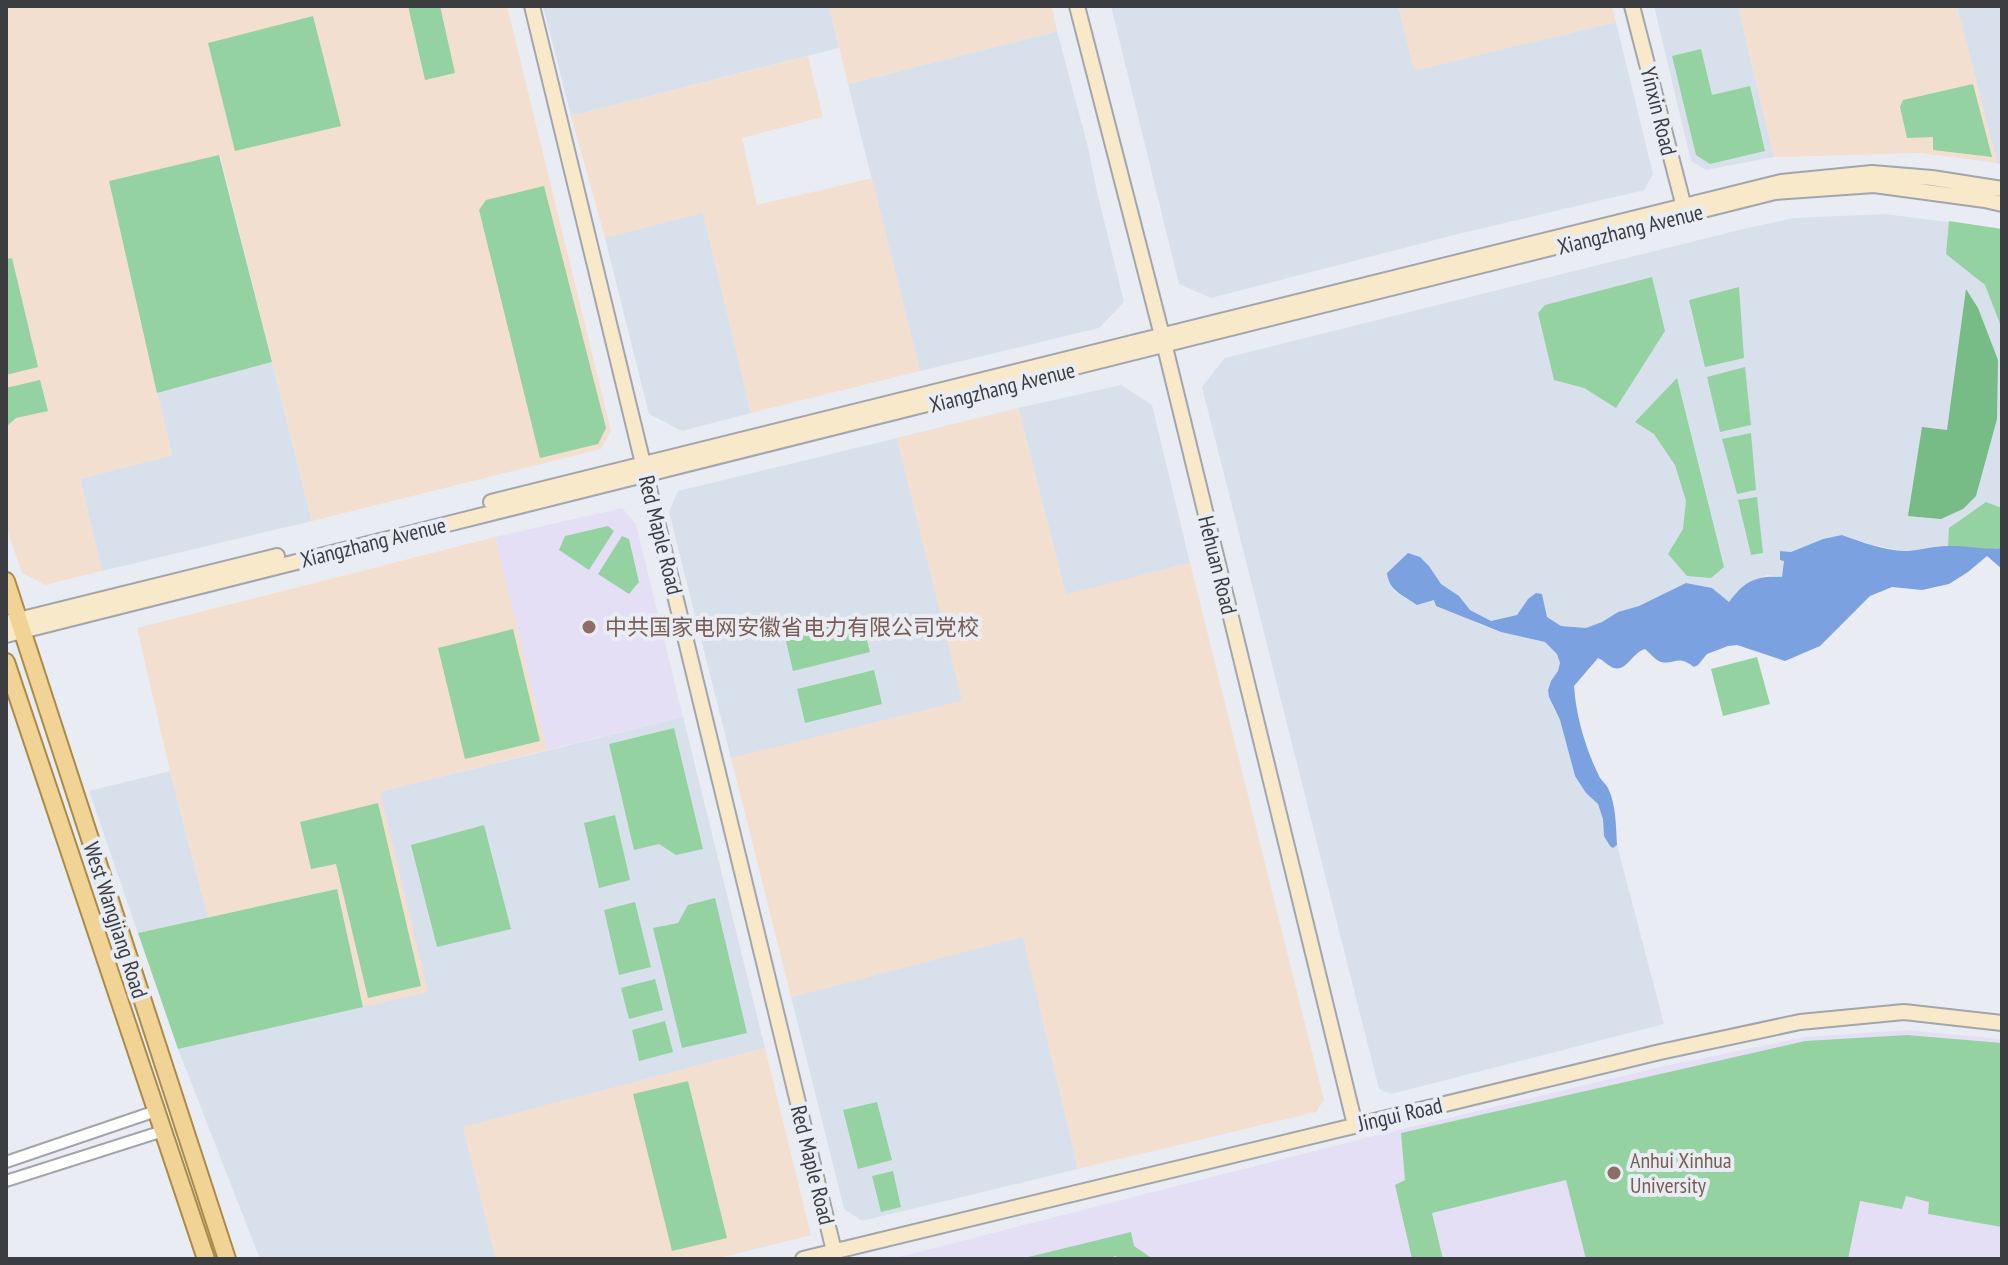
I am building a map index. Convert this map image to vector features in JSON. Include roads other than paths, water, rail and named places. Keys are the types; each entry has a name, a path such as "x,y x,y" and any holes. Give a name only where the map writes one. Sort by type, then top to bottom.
{"main road":[{"name":"West Wangjiang Road","path":"6,581 16,625 227,1259"},
{"name":"West Wangjiang Road","path":"6,662 206,1259"}],"street":[{"name":"Red Maple Road","path":"532,6 834,1251"},
{"name":"Hehuan Road","path":"1077,6 1163,341 1355,1125"},
{"name":"Yinxin Road","path":"1632,6 1685,210"},
{"name":"Xiangzhang Avenue","path":"6,635 16,625 322,554 646,469 1685,210 1781,182 1872,173 2002,189"},
{"name":"Xiangzhang Avenue","path":"1685,210 1775,192 1874,185 2002,204"},
{"name":"Jingui Road","path":"803,1259 1660,1052 1800,1022 1904,1012 2002,1023"},
{"path":"6,1162 156,1111"},
{"path":"6,1181 163,1131"}],"water":[{"path":"1842,535 1903,551 1946,546 2002,548 2002,569 1987,556 1949,584 1922,590 1892,587 1870,596 1820,646 1785,661 1737,645 1707,654 1694,667 1680,660 1661,662 1645,649 1620,668 1598,658 1574,686 1586,745 1613,801 1617,845 1613,848 1604,836 1598,804 1575,776 1560,720 1549,697 1548,690 1560,663 1557,654 1545,642 1501,632 1436,606 1434,600 1417,605 1394,588 1387,573 1408,553 1420,557 1441,584 1459,596 1470,610 1491,621 1517,615 1536,593 1542,594 1547,617 1561,626 1586,628 1686,583 1712,588 1729,602 1752,581 1782,577 1784,561 1780,560 1780,551 1791,552"}],"place":[{"name":"中共国家电网安徽省电力有限公司党校","path":"589,627"},
{"name":"Anhui Xinhua University","path":"1614,1173"}]}
